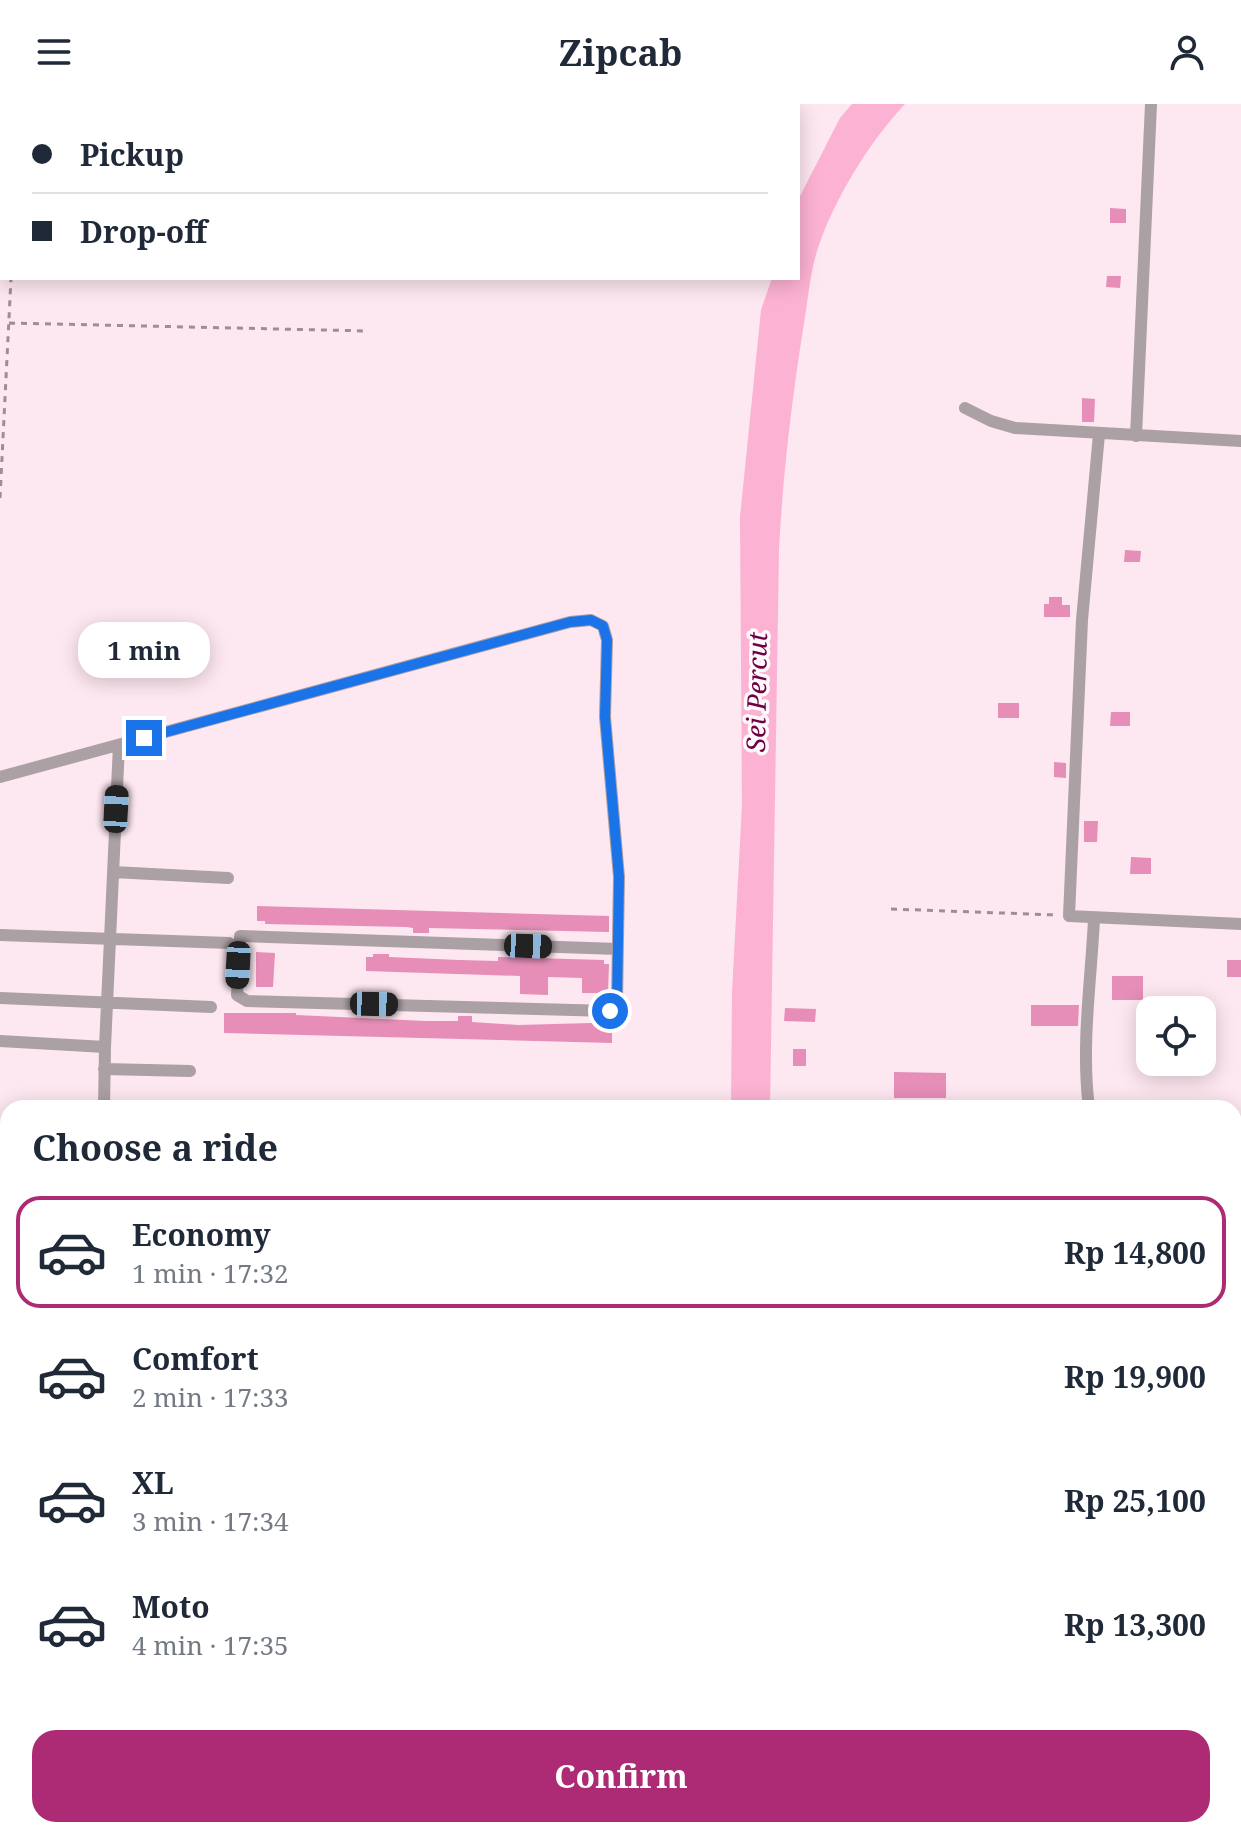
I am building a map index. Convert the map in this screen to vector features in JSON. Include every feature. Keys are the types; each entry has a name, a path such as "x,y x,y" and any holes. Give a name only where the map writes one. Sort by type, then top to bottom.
{"street":[{"path":"1136,436 1151,104"},
{"path":"965,408 991,421 1015,428 1241,441"},
{"path":"1099,434 1082,620 1069,916 1241,924"},
{"path":"0,777 570,622 591,620 603,626 607,640 605,717 619,877 618,949 617,1003 610,1011 247,1001 237,995 240,936 618,949"},
{"path":"104,1100 119,745"},
{"path":"113,872 228,878"},
{"path":"1087,1100 1085,1040 1094,919"},
{"path":"0,935 229,943"},
{"path":"0,998 211,1007"},
{"path":"0,1041 105,1047"},
{"path":"104,1069 190,1071"}],"path":[{"path":"0,498 11,280"},
{"path":"9,323 368,331"},
{"path":"891,909 1069,916"}],"water":[{"name":"Sei Percut","path":"852,104 905,104 878,136 842,193 824,232 811,277 788,436 779,549 770,1100 731,1100 732,992 742,805 740,517 761,310 771,280 800,280 800,196 840,118"}],"building":[{"path":"1110,208 1126,209 1126,223 1110,223"},
{"path":"1107,276 1121,276 1120,288 1106,287"},
{"path":"1082,398 1095,399 1094,422 1082,422"},
{"path":"1125,550 1141,551 1140,562 1124,562"},
{"path":"1049,597 1062,597 1062,605 1070,605 1070,617 1044,617 1044,604 1049,604"},
{"path":"998,703 1019,703 1019,718 998,718"},
{"path":"1111,712 1130,712 1130,726 1110,726"},
{"path":"1054,762 1066,763 1066,778 1054,777"},
{"path":"1084,821 1098,821 1097,842 1084,842"},
{"path":"1131,857 1151,858 1151,874 1130,874"},
{"path":"257,906 609,916 609,932 429,928 429,933 413,933 413,928 406,927 265,924 265,921 257,921"},
{"path":"256,952 275,953 273,987 256,987"},
{"path":"373,954 459,960 498,961 498,957 604,960 604,964 609,964 608,993 582,993 582,978 548,977 548,995 520,994 520,976 366,971 366,957 373,957"},
{"path":"1227,960 1241,960 1241,977 1227,977"},
{"path":"1112,976 1143,976 1143,996 1136,996 1136,1000 1112,1000"},
{"path":"1031,1005 1079,1005 1078,1026 1031,1026"},
{"path":"785,1008 816,1009 815,1022 784,1021"},
{"path":"224,1013 296,1013 426,1021 458,1021 458,1016 472,1016 472,1022 518,1025 605,1024 605,1029 612,1029 612,1043 224,1033"},
{"path":"793,1049 806,1049 806,1066 793,1066"},
{"path":"894,1072 946,1073 946,1098 894,1098"}],"route":[{"path":"144,738 570,622 591,620 603,626 607,640 605,717 619,877 617,1003 610,1011"}]}
